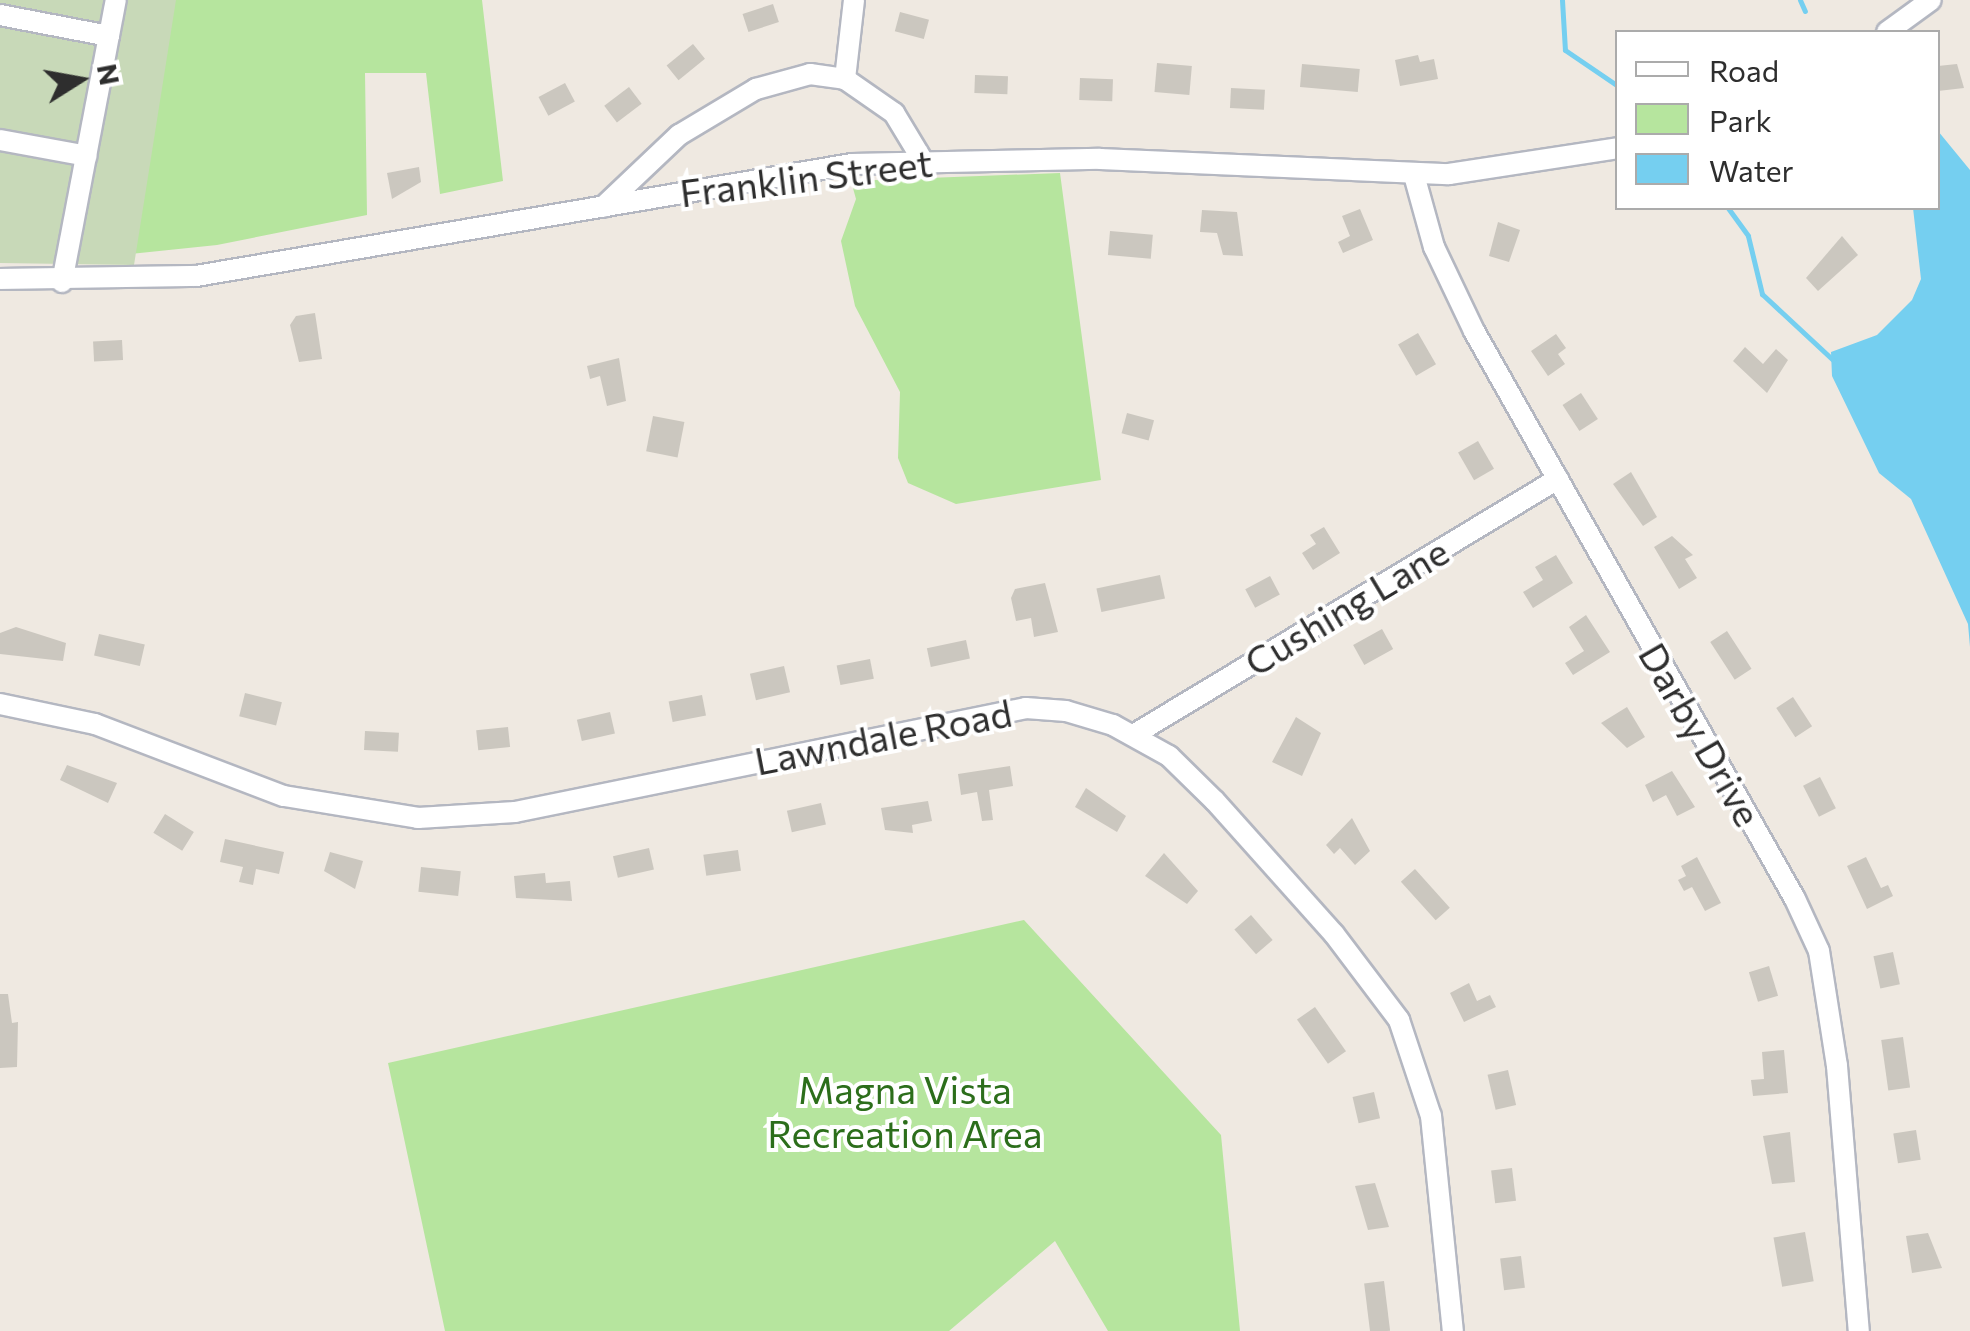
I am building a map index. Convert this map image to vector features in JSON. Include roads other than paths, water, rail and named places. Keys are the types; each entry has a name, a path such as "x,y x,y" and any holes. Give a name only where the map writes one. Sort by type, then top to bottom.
{"street":[{"path":"62,282 116,0"},
{"path":"845,79 854,0"},
{"path":"1890,30 1931,0"},
{"path":"0,14 109,36"},
{"path":"603,207 679,135 756,89 810,74 845,79 894,114 922,161"},
{"path":"0,140 87,156"},
{"name":"Franklin Street","path":"0,279 62,282 196,276 797,172 922,161 1100,158 1414,174 1501,169 1615,149"},
{"name":"Darby Drive","path":"1414,174 1434,247 1474,331 1819,952 1837,1066 1859,1331"},
{"name":"Cushing Lane","path":"1135,734 1558,479"},
{"name":"Lawndale Road","path":"0,704 95,724 284,796 418,818 514,812 1026,708 1066,710 1135,734 1215,800 1400,1020 1431,1116 1452,1331"}],"water":[{"path":"1940,133 1970,170 1970,647 1968,624 1911,499 1879,473 1832,376 1831,352 1877,335 1912,300 1921,279 1913,210 1940,210"}],"waterway":[{"path":"1562,0 1565,50 1615,84"},
{"path":"1800,0 1805,11"},
{"path":"1729,210 1748,236 1762,294 1833,360"}],"park label":[{"name":"Magna Vista Recreation Area","path":"905,1111"}]}
